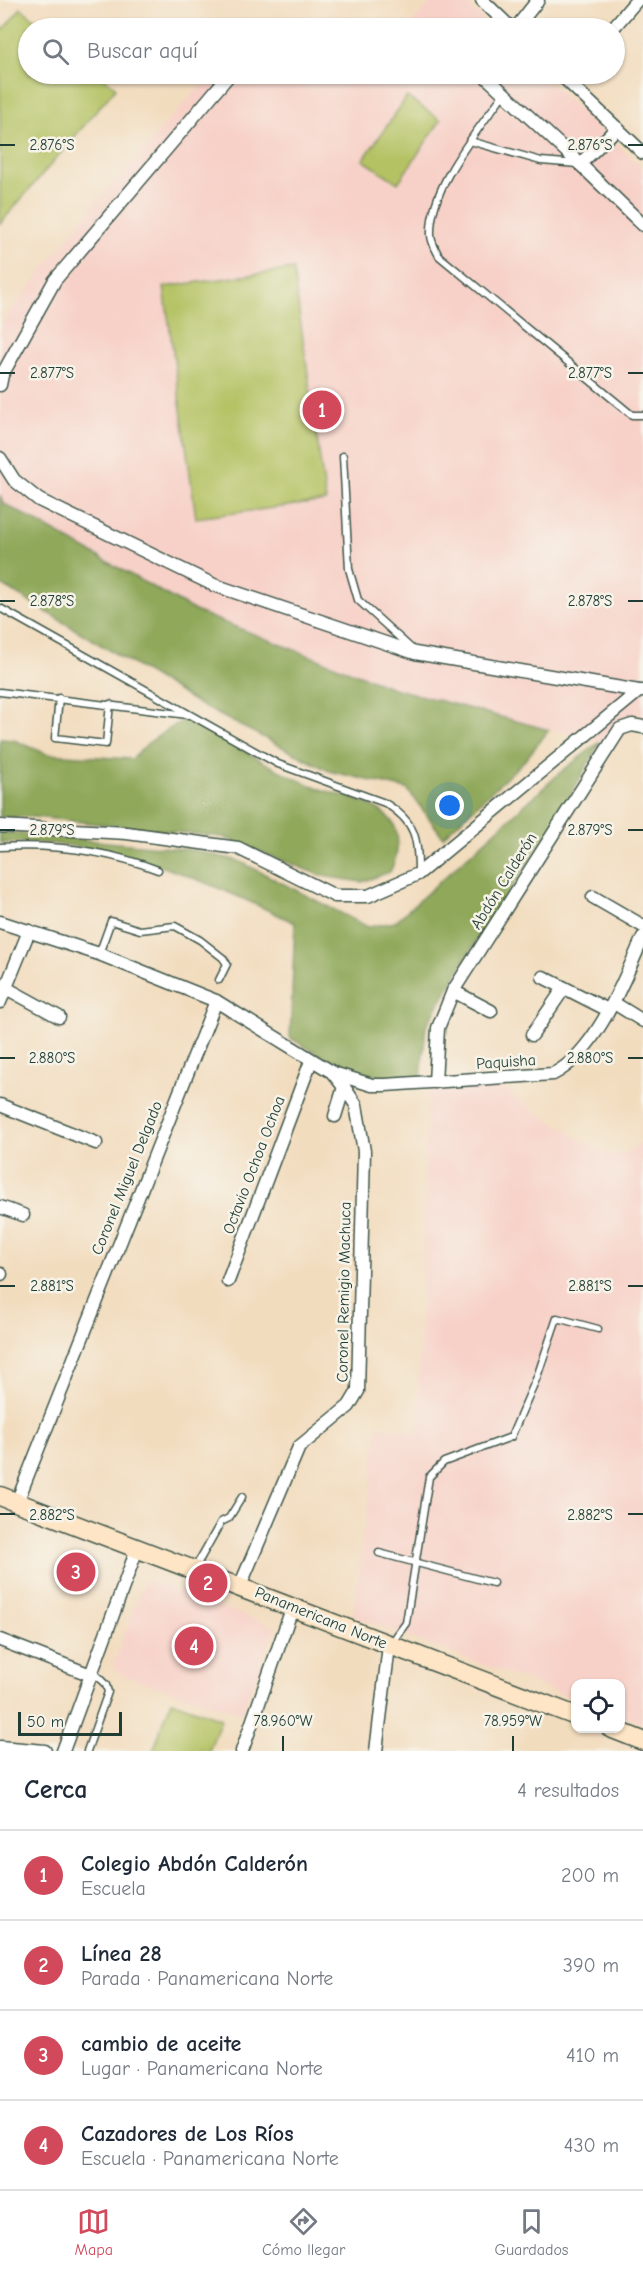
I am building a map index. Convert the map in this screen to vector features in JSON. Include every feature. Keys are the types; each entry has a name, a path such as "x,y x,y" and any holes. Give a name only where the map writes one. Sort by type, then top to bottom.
{"main road":[{"name":"Panamericana Norte","path":"8,1499 571,1714"},
{"path":"623,1733 643,1741"}],"street":[{"path":"483,0 503,18"},
{"path":"523,18 538,0"},
{"path":"622,18 634,4 643,13"},
{"path":"0,385 2,375 55,280 222,84"},
{"path":"495,84 643,225"},
{"path":"575,84 643,153"},
{"path":"580,164 617,128"},
{"path":"0,458 14,480 39,500 214,585 415,653 641,691"},
{"path":"0,826 128,833 238,848 335,896 368,896 418,874 641,691"},
{"name":"Abdón Calderón","path":"435,1082 437,1034 453,991 620,729 632,725 643,727"},
{"path":"593,897 643,926"},
{"path":"0,922 99,954 216,1000 332,1072 344,1088 335,1116"},
{"path":"0,1002 29,931"},
{"name":"Paquisha","path":"332,1072 372,1085 508,1079 553,1074 576,1058 611,1006 643,937"},
{"path":"543,977 643,1021"},
{"path":"6,988 59,1017"},
{"path":"532,1035 564,988"},
{"path":"453,991 491,1011"},
{"name":"Coronel Miguel Delgado","path":"8,1499 216,1000"},
{"name":"Octavio Ochoa Ochoa","path":"228,1281 311,1061"},
{"name":"Coronel Remigio Machuca","path":"240,1586 299,1447 350,1406 358,1391 364,1151 356,1105 344,1088"},
{"path":"0,1105 96,1143"},
{"path":"0,1207 23,1215"},
{"path":"63,1751 137,1549"},
{"path":"242,1751 293,1606"},
{"path":"0,1640 92,1673"},
{"path":"376,1751 389,1646"},
{"path":"0,1747 45,1751"}],"lane":[{"path":"505,92 470,141 435,201 431,236 439,256 632,415 643,415"},
{"path":"470,141 541,162 580,164"},
{"path":"343,456 349,569 358,600 380,622 402,638 415,653"},
{"path":"0,608 278,764 385,802 399,812 414,831 418,849 418,874"},
{"path":"0,692 194,716"},
{"path":"59,698 55,738 106,744 110,704"},
{"path":"0,847 53,848 110,855 158,870"},
{"path":"99,954 111,921 140,930 175,926 200,940 223,958 227,964 219,980"},
{"path":"389,1646 406,1623 429,1477 444,1462 511,1437 537,1377 557,1318 598,1329"},
{"path":"194,1569 221,1522 229,1518 242,1497"},
{"path":"380,1553 493,1583"},
{"path":"87,1751 108,1692 106,1685 92,1673"}],"shaded area":[{"path":"433,0 463,0 482,18 416,18"},
{"path":"202,84 551,84 643,168 643,715 633,713 600,742 393,688 197,612 3,503 0,495 0,325 95,203"},
{"path":"502,1088 560,1128 563,1126 575,1137 609,1155 627,1153 643,1142 643,1724 625,1717 625,1679 571,1679 571,1698 353,1616 378,1426 417,1433 427,1089"},
{"path":"145,1579 275,1627 242,1713 121,1675 113,1666"}],"green space":[{"path":"21,8 33,18 18,18 18,84 111,84 116,88 0,224 0,33"},
{"path":"407,97 441,120 398,183 363,160"},
{"path":"293,269 326,501 196,518 164,287"},
{"path":"0,495 3,503 197,612 393,688 549,730 525,760 443,837 407,789 329,771 202,706 0,584"},
{"path":"184,719 192,720 296,779 361,801 380,811 388,817 396,829 398,844 390,872 362,882 322,876 223,837 34,817 0,817 0,739 14,740 47,754 132,759 148,743"},
{"path":"600,742 546,839 482,931 426,1026 421,1079 383,1077 352,1070 290,1038 295,923 224,890 152,864 78,846 0,843 0,832 193,850 239,861 368,927 395,922 562,771"},
{"path":"171,1701 221,1719 209,1751 153,1751"}],"place":[{"name":"Colegio Abdón Calderón","path":"322,410"},
{"name":"cambio de aceite","path":"76,1572"},
{"name":"Línea 28","path":"208,1583"},
{"name":"Cazadores de Los Ríos","path":"194,1646"}]}
